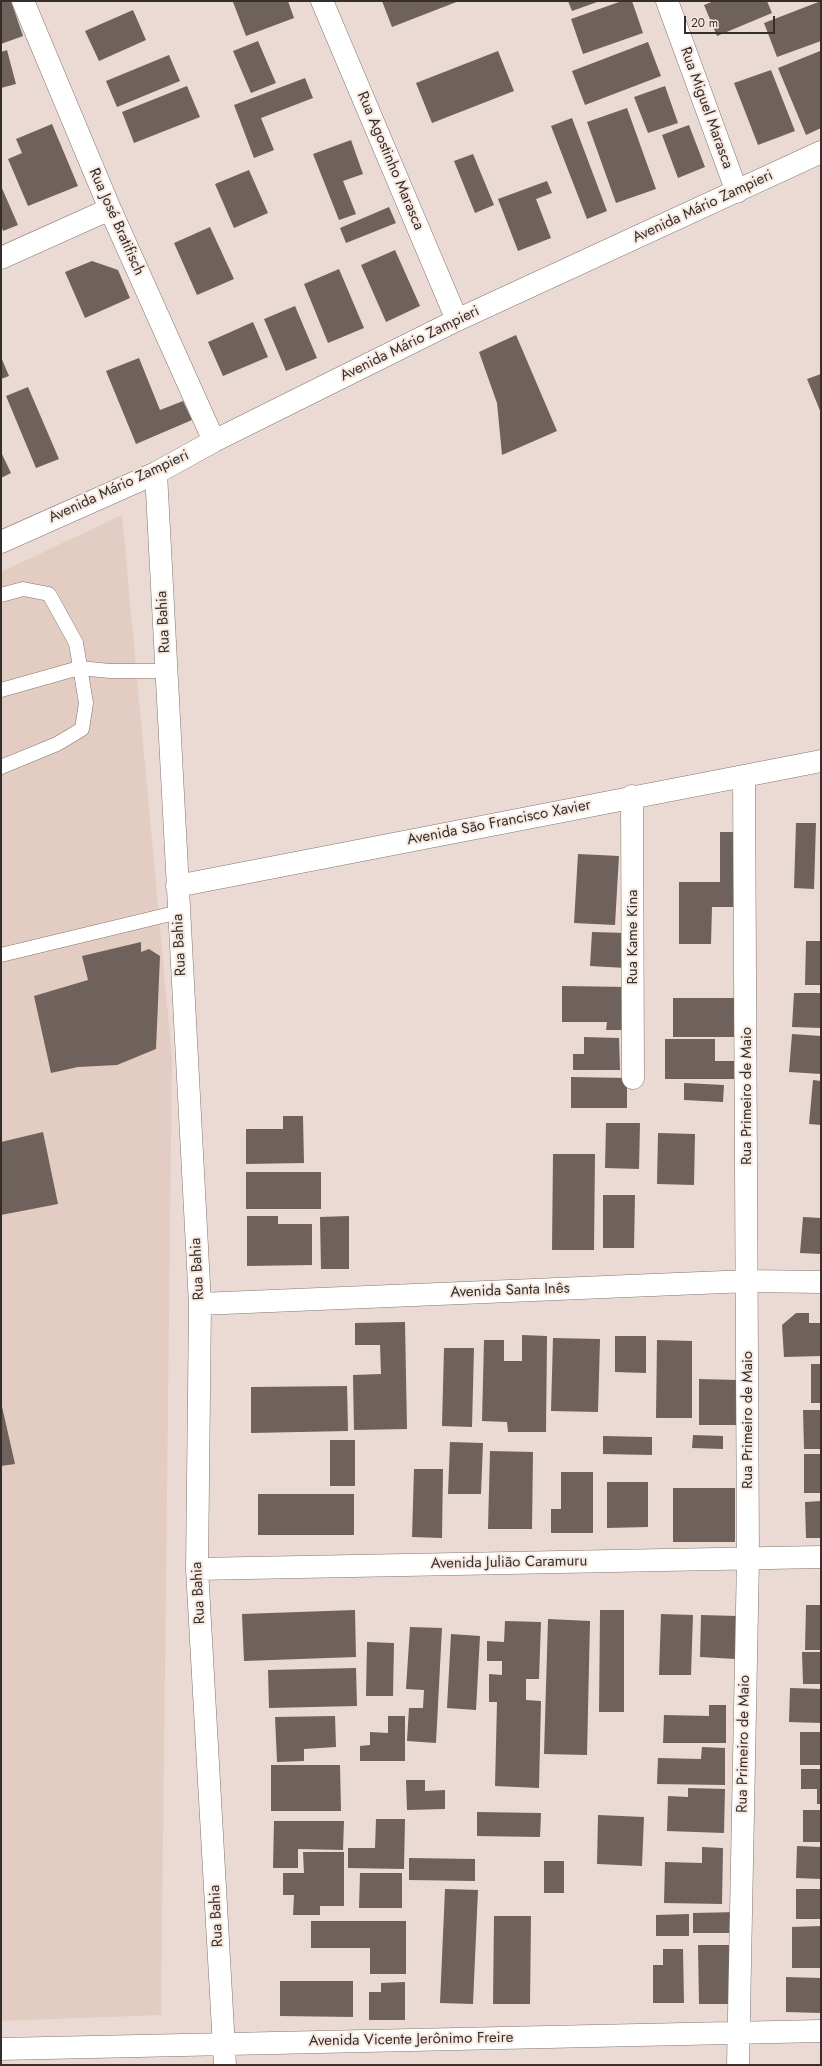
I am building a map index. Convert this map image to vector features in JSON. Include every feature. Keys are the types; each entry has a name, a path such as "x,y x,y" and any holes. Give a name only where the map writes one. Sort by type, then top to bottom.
{"street":[{"name":"Rua José Bratifisch","path":"23,1 110,209 214,441"},
{"name":"Rua Agostinho Marasca","path":"322,1 457,320"},
{"name":"Rua Miguel Marasca","path":"667,1 737,192"},
{"name":"Avenida Mário Zampieri","path":"1,542 156,472 214,441 457,320 821,152"},
{"path":"1,258 110,209"},
{"name":"Rua Bahia","path":"156,472 178,912 200,1304 197,1569 225,2055"},
{"name":"Avenida São Francisco Xavier","path":"177,886 632,796 821,761"},
{"name":"Rua Primeiro de Maio","path":"738,2065 748,1558 748,1281 744,776"},
{"name":"Rua Kame Kina","path":"632,796 633,1078"},
{"name":"Avenida Santa Inês","path":"200,1304 748,1281 821,1282"},
{"name":"Avenida Julião Caramuru","path":"197,1569 821,1557"},
{"name":"Avenida Vicente Jerônimo Freire","path":"1,2049 225,2055 738,2031 821,2031"}],"lane":[{"path":"1,595 23,588 49,594 76,643 86,703 82,729 57,744 1,767"},
{"path":"1,690 79,668 110,671 166,672"},
{"path":"1,955 178,912"}],"shaded area":[{"path":"122,515 172,1058 161,2015 1,2021 1,572"}],"building":[{"path":"1,1 11,1 23,36 1,44"},
{"path":"288,1 294,18 246,36 233,2"},
{"path":"382,1 459,1 392,27"},
{"path":"568,1 600,1 572,11"},
{"path":"622,1 632,1 643,33 583,54 571,19"},
{"path":"714,1 767,1 772,13 717,36 704,5"},
{"path":"821,1 821,41 777,57 764,23"},
{"path":"133,10 146,40 99,61 85,31"},
{"path":"258,41 276,83 251,93 233,51"},
{"path":"648,42 661,76 585,105 572,71"},
{"path":"7,50 16,84 1,88 1,52"},
{"path":"498,51 514,91 432,123 416,83"},
{"path":"820,51 821,128 806,135 778,68"},
{"path":"169,55 180,81 117,107 106,81"},
{"path":"771,70 795,131 758,145 734,83"},
{"path":"305,78 313,98 261,118 274,150 254,158 234,105"},
{"path":"187,86 200,117 134,143 122,112"},
{"path":"665,86 678,123 648,133 634,97"},
{"path":"627,108 656,189 616,203 587,122"},
{"path":"572,118 607,211 587,219 551,126"},
{"path":"52,124 78,186 28,206 8,159 22,153 16,139"},
{"path":"689,125 705,167 678,178 662,135"},
{"path":"351,140 363,174 343,181 356,214 339,220 313,154"},
{"path":"473,154 494,205 475,213 454,161"},
{"path":"249,170 268,213 234,228 215,184"},
{"path":"547,181 552,193 536,199 551,238 518,251 498,199"},
{"path":"1,186 18,225 3,231 1,225"},
{"path":"389,207 396,223 346,243 340,228"},
{"path":"210,227 234,279 197,295 174,243"},
{"path":"395,250 420,306 386,322 361,265"},
{"path":"92,261 118,270 130,298 85,318 65,272"},
{"path":"339,269 364,328 328,343 304,284"},
{"path":"295,306 317,358 286,371 264,319"},
{"path":"253,322 268,357 223,376 208,342"},
{"path":"516,335 557,431 502,455 497,403 479,352"},
{"path":"1,357 9,376 1,379"},
{"path":"139,358 160,410 183,401 192,420 136,444 106,371"},
{"path":"821,374 821,413 807,379"},
{"path":"28,387 59,459 36,468 6,396"},
{"path":"1,452 11,473 1,478"},
{"path":"796,823 816,823 814,889 794,888"},
{"path":"720,832 738,832 737,907 712,907 711,944 679,944 679,882 720,882"},
{"path":"578,854 619,856 615,925 574,923"},
{"path":"592,932 627,933 626,968 590,966"},
{"path":"806,941 821,941 821,985 805,985"},
{"path":"141,942 141,952 149,949 160,956 156,1049 117,1065 78,1067 51,1073 34,996 88,980 82,956"},
{"path":"562,986 628,987 628,1030 606,1030 607,1022 562,1022"},
{"path":"794,993 821,993 821,1028 792,1027"},
{"path":"673,998 734,998 734,1037 673,1037"},
{"path":"792,1034 821,1036 821,1074 789,1072"},
{"path":"584,1037 619,1038 620,1070 573,1070 573,1054 584,1054"},
{"path":"665,1039 715,1039 715,1061 739,1061 739,1079 665,1079"},
{"path":"571,1077 627,1078 627,1108 571,1108"},
{"path":"813,1080 821,1081 821,1125 809,1124"},
{"path":"684,1083 724,1085 723,1102 684,1100"},
{"path":"283,1116 303,1116 304,1163 246,1164 246,1129 283,1129"},
{"path":"606,1123 640,1123 639,1169 605,1168"},
{"path":"43,1132 58,1204 1,1215 1,1142"},
{"path":"658,1133 695,1134 694,1185 657,1184"},
{"path":"553,1154 595,1154 594,1250 552,1250"},
{"path":"246,1172 321,1172 321,1209 246,1209"},
{"path":"603,1195 635,1195 634,1248 603,1248"},
{"path":"247,1216 278,1216 278,1224 312,1224 312,1265 247,1266"},
{"path":"349,1216 349,1269 321,1269 320,1217"},
{"path":"803,1217 821,1218 821,1254 800,1253"},
{"path":"796,1313 809,1313 809,1323 821,1323 821,1356 784,1357 782,1325"},
{"path":"405,1322 407,1429 354,1430 353,1375 381,1374 380,1345 355,1345 355,1323"},
{"path":"522,1335 547,1336 546,1432 508,1432 507,1422 482,1421 484,1340 504,1340 504,1361 522,1361"},
{"path":"615,1336 646,1336 646,1373 615,1372"},
{"path":"553,1338 600,1339 598,1412 551,1411"},
{"path":"657,1340 692,1341 692,1418 656,1418"},
{"path":"444,1348 474,1348 472,1427 442,1426"},
{"path":"811,1364 821,1364 821,1403 811,1403"},
{"path":"699,1379 737,1380 737,1425 699,1425"},
{"path":"347,1386 348,1431 251,1433 251,1387"},
{"path":"1,1402 15,1464 1,1466"},
{"path":"803,1410 821,1410 821,1449 804,1449"},
{"path":"693,1435 723,1436 723,1449 692,1448"},
{"path":"603,1436 652,1437 652,1455 603,1454"},
{"path":"330,1440 355,1440 355,1486 330,1486"},
{"path":"450,1442 483,1443 481,1494 448,1494"},
{"path":"490,1451 533,1452 532,1529 488,1529"},
{"path":"804,1454 821,1454 821,1493 804,1493"},
{"path":"414,1469 443,1469 442,1538 412,1537"},
{"path":"561,1472 593,1472 593,1533 551,1533 551,1509 561,1509"},
{"path":"607,1482 648,1482 648,1527 607,1528"},
{"path":"673,1488 735,1488 735,1542 673,1542"},
{"path":"258,1494 354,1494 354,1535 258,1535"},
{"path":"821,1501 821,1538 806,1538 805,1502"},
{"path":"806,1605 821,1605 821,1650 805,1650"},
{"path":"355,1610 356,1657 244,1661 242,1614"},
{"path":"600,1610 624,1610 624,1712 599,1712"},
{"path":"661,1614 693,1615 691,1675 659,1675"},
{"path":"701,1615 737,1616 736,1659 700,1657"},
{"path":"548,1619 590,1621 587,1755 544,1754"},
{"path":"505,1621 541,1622 539,1679 526,1679 526,1700 541,1701 539,1788 495,1786 497,1702 489,1702 489,1674 502,1675 502,1661 487,1661 487,1641 504,1642"},
{"path":"410,1627 442,1628 436,1743 407,1741 409,1708 423,1708 424,1690 406,1689"},
{"path":"451,1634 480,1636 476,1710 447,1708"},
{"path":"367,1642 394,1643 393,1696 366,1696"},
{"path":"802,1652 821,1652 821,1684 803,1684"},
{"path":"356,1668 357,1706 269,1708 268,1670"},
{"path":"790,1688 821,1689 821,1723 789,1722"},
{"path":"709,1705 726,1705 726,1743 663,1743 664,1715 709,1716"},
{"path":"335,1716 336,1747 304,1749 304,1761 277,1762 275,1717"},
{"path":"388,1716 405,1716 405,1761 360,1761 360,1746 370,1745 370,1732 388,1733"},
{"path":"800,1732 821,1732 821,1765 800,1765"},
{"path":"702,1747 725,1748 725,1785 657,1784 658,1758 701,1759"},
{"path":"271,1765 340,1765 341,1811 271,1811"},
{"path":"801,1769 821,1769 821,1804 817,1804 817,1789 801,1789"},
{"path":"406,1780 425,1780 425,1791 445,1790 445,1809 407,1810"},
{"path":"688,1788 725,1789 724,1833 667,1831 668,1796 688,1797"},
{"path":"803,1810 821,1810 821,1842 803,1842"},
{"path":"477,1812 541,1813 540,1837 477,1836"},
{"path":"598,1815 644,1817 642,1866 597,1864"},
{"path":"376,1819 405,1819 404,1869 348,1868 348,1848 375,1848"},
{"path":"274,1821 344,1821 343,1850 298,1849 298,1868 273,1868"},
{"path":"797,1846 821,1847 821,1879 796,1878"},
{"path":"702,1847 723,1848 722,1904 664,1903 665,1862 702,1863"},
{"path":"303,1852 344,1852 344,1906 320,1906 320,1915 293,1915 294,1895 283,1895 283,1873 304,1873"},
{"path":"409,1858 475,1859 475,1881 409,1880"},
{"path":"544,1861 564,1861 564,1893 544,1893"},
{"path":"360,1873 402,1873 402,1908 359,1908"},
{"path":"445,1889 478,1890 473,2004 440,2003"},
{"path":"796,1889 821,1889 821,1919 796,1919"},
{"path":"739,1912 739,1933 693,1933 693,1913"},
{"path":"689,1914 689,1936 656,1936 656,1915"},
{"path":"494,1916 531,1916 530,2004 493,2004"},
{"path":"311,1921 406,1921 406,1974 370,1974 370,1948 311,1948"},
{"path":"821,1926 821,1968 792,1968 792,1927"},
{"path":"698,1945 735,1945 735,2004 699,2004"},
{"path":"663,1949 683,1949 684,2003 653,2003 653,1965 663,1965"},
{"path":"786,1977 821,1978 821,2013 786,2012"},
{"path":"280,1981 353,1981 353,2017 280,2016"},
{"path":"405,1982 405,2020 369,2020 369,1992 381,1992 381,1983"}]}
